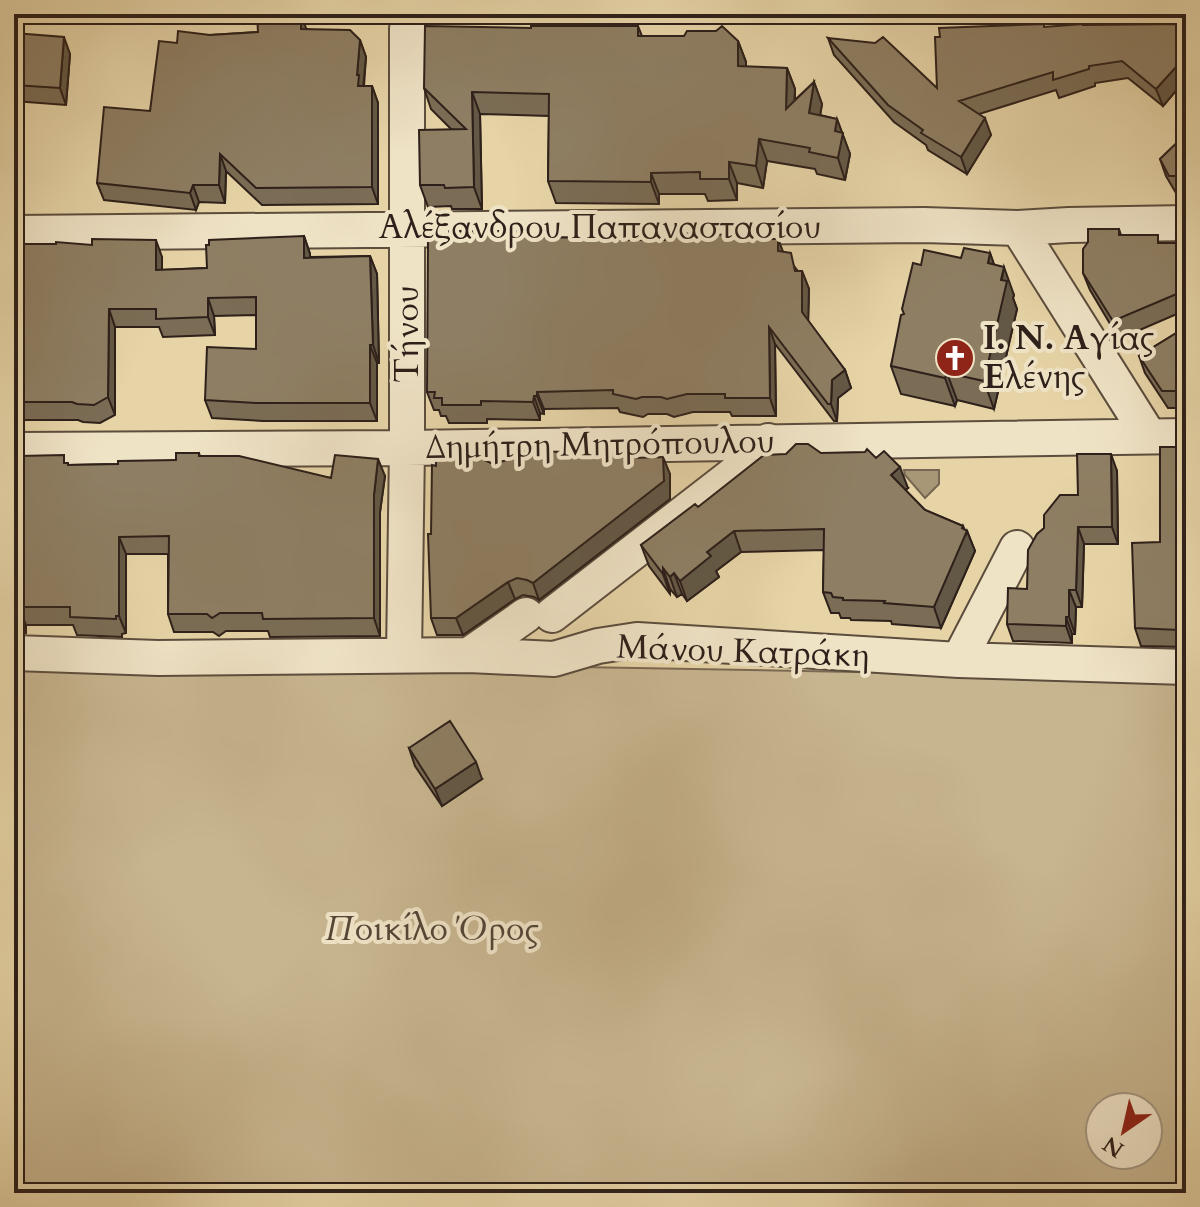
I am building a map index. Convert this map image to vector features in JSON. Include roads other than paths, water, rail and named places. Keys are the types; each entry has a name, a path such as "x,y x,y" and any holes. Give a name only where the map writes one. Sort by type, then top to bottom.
{"street":[{"name":"Τήνου","path":"404,655 409,14"},
{"name":"Αλέξανδρου Παπαναστασίου","path":"14,233 924,225 1018,228 1186,223"},
{"path":"1018,228 1149,436"},
{"name":"Δημήτρη Μητρόπουλου","path":"14,450 407,448 1186,436"},
{"path":"469,655 539,615 738,471 768,441"},
{"path":"959,660 1017,548"},
{"name":"Μάνου Κατράκη","path":"14,653 158,658 469,655 554,659 598,646 637,640 959,660 1186,667"}],"place":[{"name":"Ι. Ν. Αγίας Ελένης","path":"955,358"}],"park label":[{"name":"Ποικίλο Όρος","path":"432,929"}]}
